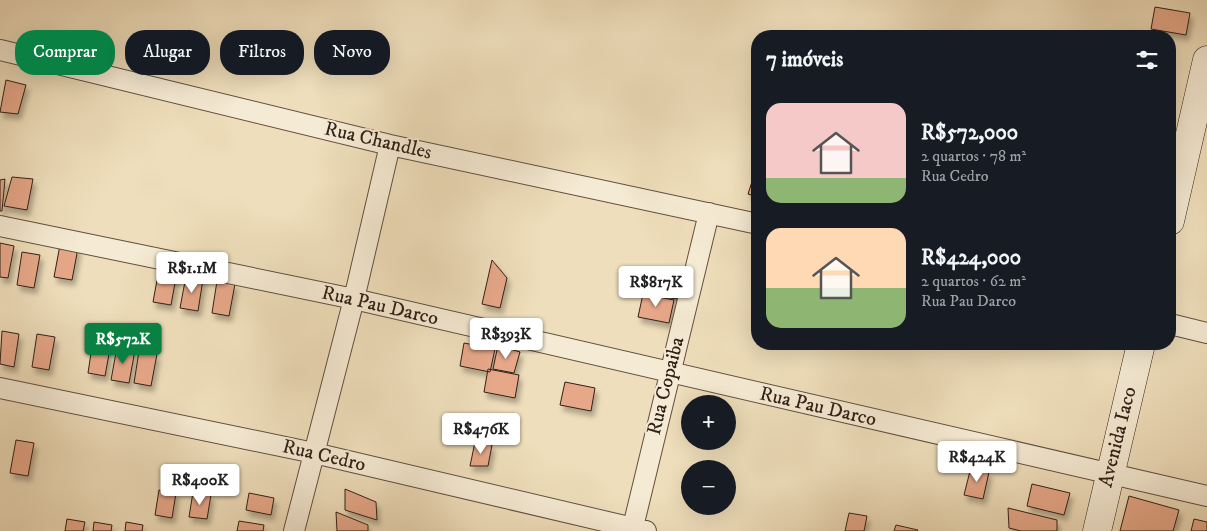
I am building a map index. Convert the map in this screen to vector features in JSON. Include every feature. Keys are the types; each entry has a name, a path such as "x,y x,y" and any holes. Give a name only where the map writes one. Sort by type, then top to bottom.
{"street":[{"name":"Rua Chandles","path":"0,50 390,145 751,222"},
{"path":"1176,195 1207,60"},
{"path":"294,531 354,300 390,145"},
{"name":"Rua Copaiba","path":"637,530 669,372 709,213"},
{"name":"Rua Pau Darco","path":"0,226 354,300 1207,496"},
{"path":"1176,325 1207,333"},
{"name":"Avenida Iaco","path":"1097,531 1140,350"},
{"name":"Rua Cedro","path":"0,388 314,453 637,530"}],"building":[{"path":"1155,7 1190,13 1186,35 1176,33 1176,30 1151,29"},
{"path":"6,80 26,85 18,114 0,112"},
{"path":"12,177 33,179 27,210 4,206"},
{"path":"5,179 2,211 0,211 0,180"},
{"path":"0,243 14,246 8,278 0,277"},
{"path":"60,245 78,248 72,280 54,277"},
{"path":"22,252 40,255 34,288 17,285"},
{"path":"492,260 507,278 500,308 482,304"},
{"path":"159,269 177,272 171,305 153,302"},
{"path":"650,271 681,277 677,299 646,294"},
{"path":"186,276 203,279 198,311 180,308"},
{"path":"217,281 235,284 229,316 212,313"},
{"path":"643,294 674,300 669,323 638,317"},
{"path":"2,331 19,334 14,367 0,364"},
{"path":"37,334 55,337 49,370 32,367"},
{"path":"93,340 111,343 105,376 88,373"},
{"path":"464,343 495,349 490,372 460,366"},
{"path":"498,345 520,352 514,373 493,369"},
{"path":"117,347 135,350 129,383 111,380"},
{"path":"139,351 157,354 151,386 134,383"},
{"path":"488,369 519,375 515,398 484,392"},
{"path":"565,382 595,388 591,411 560,405"},
{"path":"16,440 34,443 28,476 10,473"},
{"path":"475,442 492,445 488,466 470,466"},
{"path":"971,467 989,472 983,499 964,495"},
{"path":"1032,484 1070,493 1064,515 1027,506"},
{"path":"345,489 376,502 377,520 345,510"},
{"path":"159,490 176,493 172,518 155,515"},
{"path":"193,492 211,495 207,519 189,517"},
{"path":"249,493 274,498 271,515 246,510"},
{"path":"1129,496 1179,510 1173,531 1120,531"},
{"path":"1008,508 1057,520 1057,531 1021,531 1009,528"},
{"path":"336,512 368,525 368,531 337,531"},
{"path":"849,513 867,516 864,531 845,531"},
{"path":"67,519 85,522 83,531 65,531"},
{"path":"1194,519 1207,522 1207,531 1191,531"},
{"path":"239,521 264,525 263,531 237,531"},
{"path":"94,522 112,525 111,531 93,531"},
{"path":"126,522 143,525 142,531 125,531"},
{"path":"896,525 918,530 894,531"}]}
